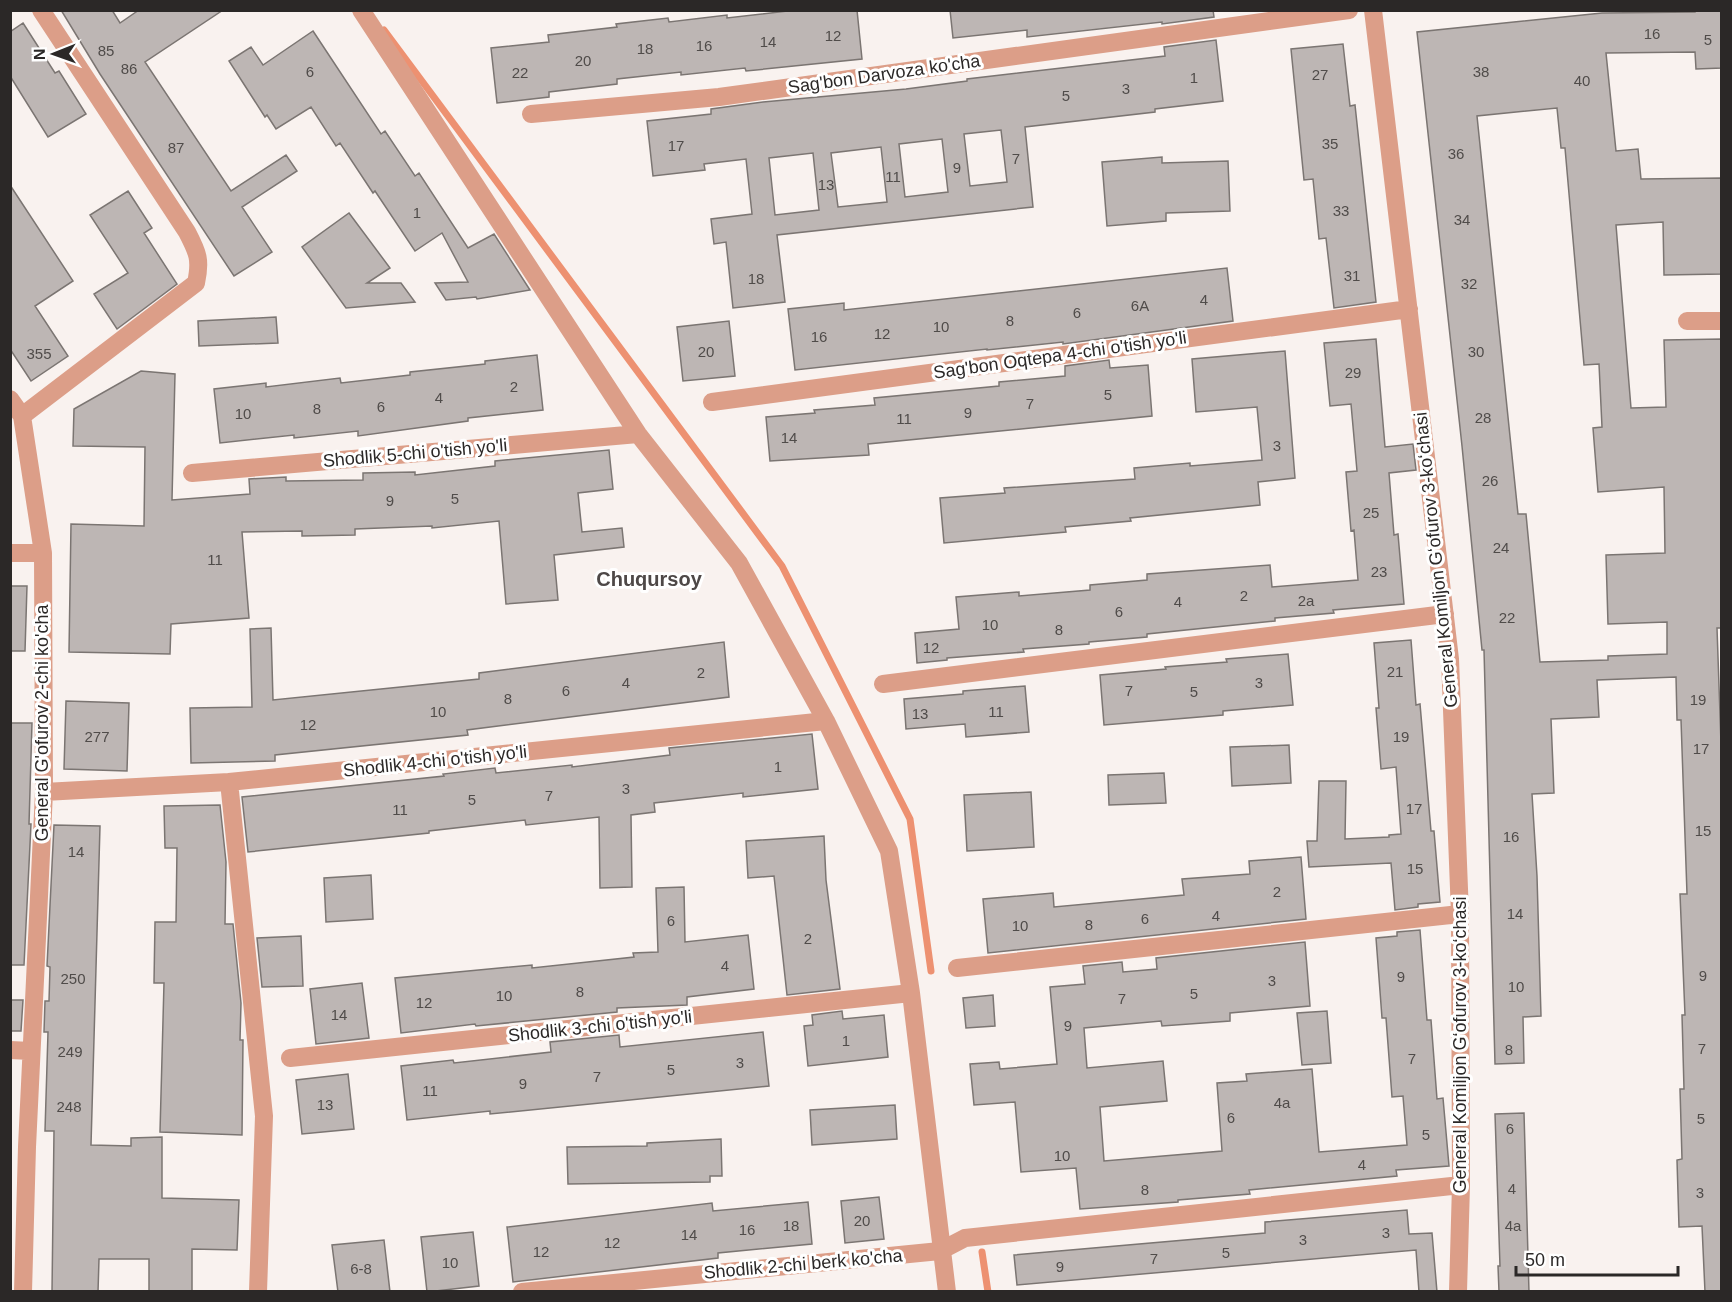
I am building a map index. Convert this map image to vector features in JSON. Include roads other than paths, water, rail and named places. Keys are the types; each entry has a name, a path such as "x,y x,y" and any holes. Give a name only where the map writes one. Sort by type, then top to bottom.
{"street":[{"path":"22,416 196,283 200,266 197,251 187,232 41,10"},
{"path":"361,10 638,434 739,563 826,721 889,851 911,993 946,1292"},
{"name":"Sag'bon Darvoza ko'cha","path":"531,114 719,97 1236,18 1349,10"},
{"name":"General Komiljon Gʻofurov 3-koʻchasi","path":"1373,10 1450,660 1460,915 1461,1185 1458,1292"},
{"name":"Sag'bon Oqtepa 4-chi o'tish yo'li","path":"712,402 1409,309"},
{"path":"1687,321 1722,321"},
{"name":"General G'ofurov 2-chi ko'cha","path":"10,399 22,416 43,553 44,792 19,1290"},
{"name":"Shodlik 5-chi o'tish yo'li","path":"192,472 638,434"},
{"path":"10,553 43,553"},
{"path":"883,684 1445,614"},
{"name":"Shodlik 4-chi o'tish yo'li","path":"44,792 229,782 826,721"},
{"path":"229,782 264,1116 258,1292"},
{"path":"957,968 1460,915"},
{"name":"Shodlik 3-chi o'tish yo'li","path":"290,1058 911,993"},
{"path":"10,1050 31,1051"},
{"path":"940,1251 965,1238 1461,1185"},
{"name":"Shodlik 2-chi berk ko'cha","path":"522,1292 940,1251"}],"waterway":[{"path":"384,30 782,566 910,819 931,971"},
{"path":"982,1252 988,1292"}],"district":[{"name":"Chuqursoy","path":"649,579"}]}
